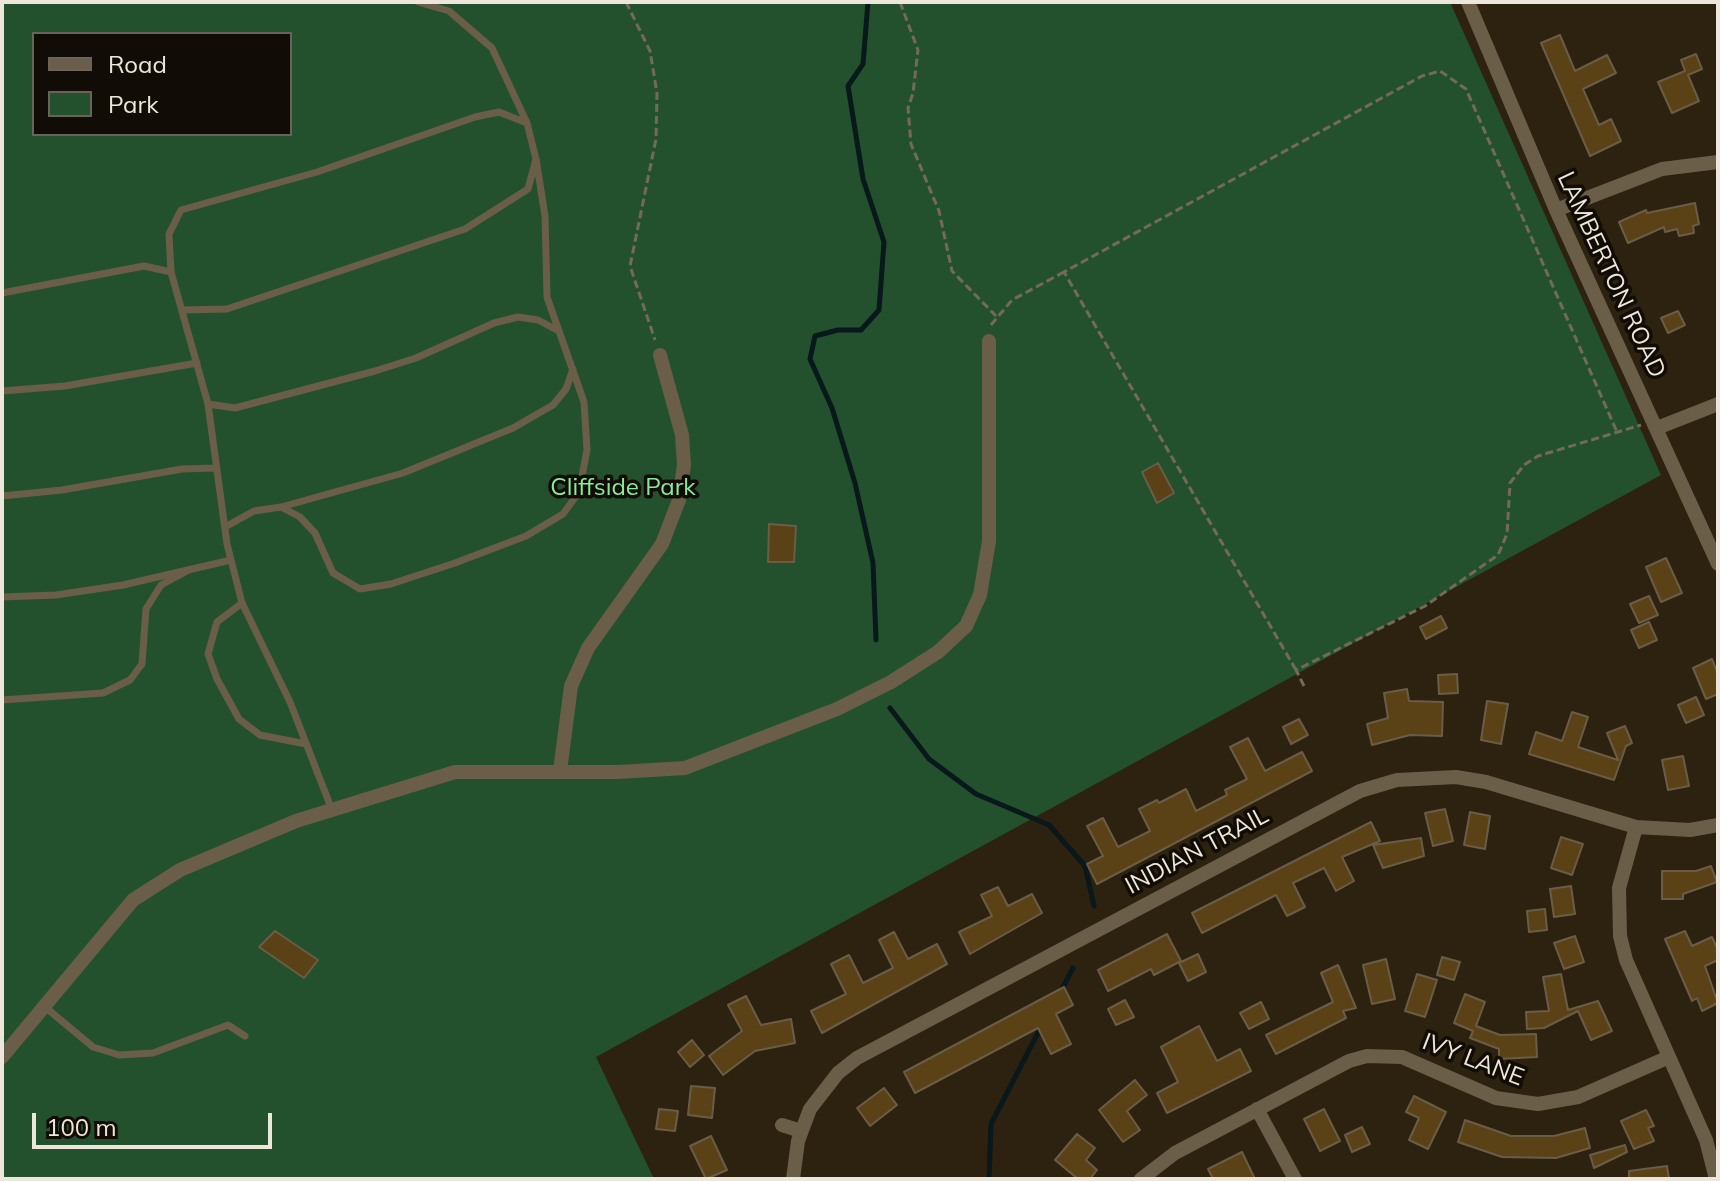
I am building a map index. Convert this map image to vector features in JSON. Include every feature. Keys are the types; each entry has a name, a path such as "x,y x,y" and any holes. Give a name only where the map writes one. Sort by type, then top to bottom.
{"street":[{"name":"LAMBERTON ROAD","path":"1468,2 1556,210 1718,564"},
{"path":"1556,210 1662,169 1718,162"},
{"path":"2,1057 133,900 180,870 296,821 455,772 685,768 750,745 891,682 938,652 966,626 980,595 989,541 989,341"},
{"path":"560,771 571,686 588,648 662,544 679,500 684,465 682,435 660,355"},
{"path":"1656,425 1718,404"},
{"name":"INDIAN TRAIL","path":"793,1179 801,1131 822,1091 838,1073 870,1050 1360,791 1397,780 1456,777 1486,782 1636,827 1690,830 1718,825"},
{"path":"1636,827 1619,888 1620,936 1626,960 1706,1140 1716,1179"},
{"name":"IVY LANE","path":"1141,1179 1175,1153 1349,1061 1367,1056 1402,1057 1496,1098 1538,1104 1578,1097 1669,1057"},
{"path":"1257,1109 1295,1179"},
{"path":"782,1125 801,1131"}],"lane":[{"path":"281,507 300,517 315,533 333,573 360,589 404,580 526,536 563,514 579,492 586,438 584,402 547,297 545,216 527,123 492,48 449,11 418,2"},
{"path":"332,810 290,702 242,603 225,527 208,404 171,272 169,234 181,210 317,172 475,117 499,112 527,123"},
{"path":"183,310 227,309 465,229 528,189 536,159"},
{"path":"2,293 144,266 171,272"},
{"path":"208,404 235,408 335,382 416,358 494,323 518,317 538,320 557,330"},
{"path":"2,391 65,386 197,363"},
{"path":"225,527 254,511 281,507 403,473 513,428 553,405 566,389 573,367"},
{"path":"2,496 62,490 182,469 216,468"},
{"path":"2,597 56,595 231,560"},
{"path":"2,700 103,693 130,680 142,664 146,609 161,585 187,571"},
{"path":"242,603 217,622 208,654 217,679 239,719 260,735 306,744"},
{"path":"45,1007 93,1047 119,1055 153,1053 228,1025 245,1036"}],"path":[{"path":"626,2 650,51 657,93 656,139 630,266 660,355"},
{"path":"900,2 918,50 908,108 911,144 939,211 952,271 996,316"},
{"path":"989,341 996,316 1012,300 1422,76 1440,71 1466,89 1617,432"},
{"path":"1064,272 1304,686"},
{"path":"1296,670 1425,606 1487,566 1498,555 1507,534 1508,493 1514,474 1538,456 1617,432 1656,425"}],"green space":[{"name":"Cliffside Park","path":"2,2 1450,2 1661,475 596,1057 654,1179 2,1179"}],"building":[{"path":"1560,35 1575,71 1607,55 1616,73 1583,89 1599,125 1611,119 1621,141 1590,156 1541,43"},
{"path":"1696,54 1702,69 1688,75 1699,101 1672,113 1658,82 1685,71 1681,60"},
{"path":"1695,203 1699,224 1693,226 1694,233 1679,236 1677,229 1665,232 1664,227 1628,243 1619,222 1646,210 1647,213"},
{"path":"1678,311 1685,325 1668,333 1661,318"},
{"path":"1158,463 1174,493 1157,503 1142,472"},
{"path":"769,524 796,526 794,562 768,562"},
{"path":"1666,558 1682,593 1661,602 1646,567"},
{"path":"1649,596 1658,615 1639,623 1630,604"},
{"path":"1441,616 1447,628 1426,639 1420,627"},
{"path":"1649,622 1657,640 1639,648 1631,630"},
{"path":"1712,659 1718,674 1718,694 1706,699 1693,668"},
{"path":"1457,674 1458,693 1439,694 1438,675"},
{"path":"1407,689 1409,701 1443,702 1442,736 1410,735 1372,745 1367,724 1388,718 1384,693"},
{"path":"1696,697 1704,715 1686,723 1678,705"},
{"path":"1487,701 1508,704 1501,744 1481,740"},
{"path":"1572,712 1588,717 1578,747 1618,760 1607,733 1625,726 1632,743 1626,746 1614,780 1529,754 1536,732 1562,741"},
{"path":"1299,719 1308,735 1291,744 1283,727"},
{"path":"1248,738 1265,771 1302,752 1312,771 1097,884 1087,864 1103,856 1087,826 1103,818 1118,847 1150,831 1139,809 1157,800 1159,803 1186,789 1196,811 1227,795 1225,790 1247,779 1230,747"},
{"path":"1683,756 1689,786 1668,790 1662,760"},
{"path":"1445,809 1453,841 1433,846 1425,813"},
{"path":"1470,812 1490,816 1485,849 1464,845"},
{"path":"1371,822 1380,841 1342,857 1354,881 1336,891 1324,868 1293,883 1305,907 1287,916 1276,895 1202,933 1192,913"},
{"path":"1561,837 1583,844 1572,875 1551,868"},
{"path":"1421,838 1424,856 1383,868 1373,845"},
{"path":"1711,866 1717,882 1683,894 1683,899 1662,899 1662,871 1696,871"},
{"path":"1571,886 1575,914 1554,917 1550,889"},
{"path":"998,887 1008,906 1032,894 1042,913 970,954 959,932 992,916 981,895"},
{"path":"1545,909 1547,930 1529,932 1527,911"},
{"path":"275,931 318,960 304,978 259,947"},
{"path":"1685,931 1692,946 1712,937 1718,950 1718,960 1705,966 1718,1003 1702,1011 1697,998 1692,1001 1665,939"},
{"path":"894,932 908,959 937,944 947,964 822,1033 811,1011 846,994 831,964 849,955 863,983 893,968 879,940"},
{"path":"1167,934 1181,961 1154,975 1151,969 1108,991 1098,970"},
{"path":"1575,936 1584,962 1564,969 1554,943"},
{"path":"1198,954 1206,972 1188,981 1179,963"},
{"path":"1442,957 1460,962 1454,980 1437,975"},
{"path":"1386,959 1395,999 1372,1004 1363,965"},
{"path":"1338,965 1356,1008 1343,1011 1346,1018 1276,1054 1266,1035 1333,1002 1321,973"},
{"path":"1417,974 1437,980 1425,1017 1405,1011"},
{"path":"1561,974 1568,1010 1598,1001 1612,1031 1591,1040 1578,1011 1544,1028 1527,1029 1526,1012 1549,1011 1543,977"},
{"path":"1064,987 1073,1005 1056,1014 1071,1044 1051,1054 1038,1028 915,1093 904,1072"},
{"path":"1465,994 1485,1002 1476,1026 1500,1035 1536,1034 1537,1057 1499,1059 1499,1049 1470,1038 1473,1031 1454,1023"},
{"path":"746,996 761,1025 791,1019 795,1043 755,1051 723,1075 709,1056 742,1031 728,1005"},
{"path":"1125,1000 1134,1017 1116,1025 1108,1009"},
{"path":"1261,1002 1269,1019 1249,1029 1240,1013"},
{"path":"1199,1026 1217,1061 1240,1049 1251,1071 1167,1113 1157,1093 1178,1082 1161,1047"},
{"path":"692,1040 704,1055 690,1067 678,1052"},
{"path":"1135,1080 1147,1095 1127,1111 1140,1130 1123,1142 1099,1110"},
{"path":"691,1086 715,1088 712,1118 688,1115"},
{"path":"884,1088 897,1105 870,1126 857,1108"},
{"path":"1414,1096 1446,1112 1428,1149 1409,1140 1419,1118 1406,1112"},
{"path":"659,1109 678,1111 675,1131 656,1129"},
{"path":"1324,1109 1340,1141 1320,1151 1304,1119"},
{"path":"1646,1110 1654,1126 1648,1128 1654,1141 1634,1149 1621,1121"},
{"path":"1465,1120 1511,1136 1554,1136 1585,1128 1590,1148 1556,1158 1502,1157 1458,1142"},
{"path":"1362,1127 1370,1144 1352,1152 1345,1135"},
{"path":"1077,1134 1095,1148 1086,1160 1097,1170 1090,1179 1078,1179 1055,1160"},
{"path":"711,1136 727,1170 706,1179 690,1146"},
{"path":"1625,1145 1627,1152 1594,1168 1590,1155"},
{"path":"1242,1152 1255,1179 1213,1179 1208,1169"},
{"path":"1667,1166 1669,1179 1629,1179 1629,1171"}],"waterway":[{"path":"868,2 863,64 848,86 863,179 884,242 879,310 861,330 838,330 815,336 810,359 832,408 855,483 873,563 876,640"},
{"path":"890,708 929,759 976,794 1049,825 1085,866 1094,906"},
{"path":"1061,991 1073,968"},
{"path":"989,1179 991,1124 1042,1025"}]}
